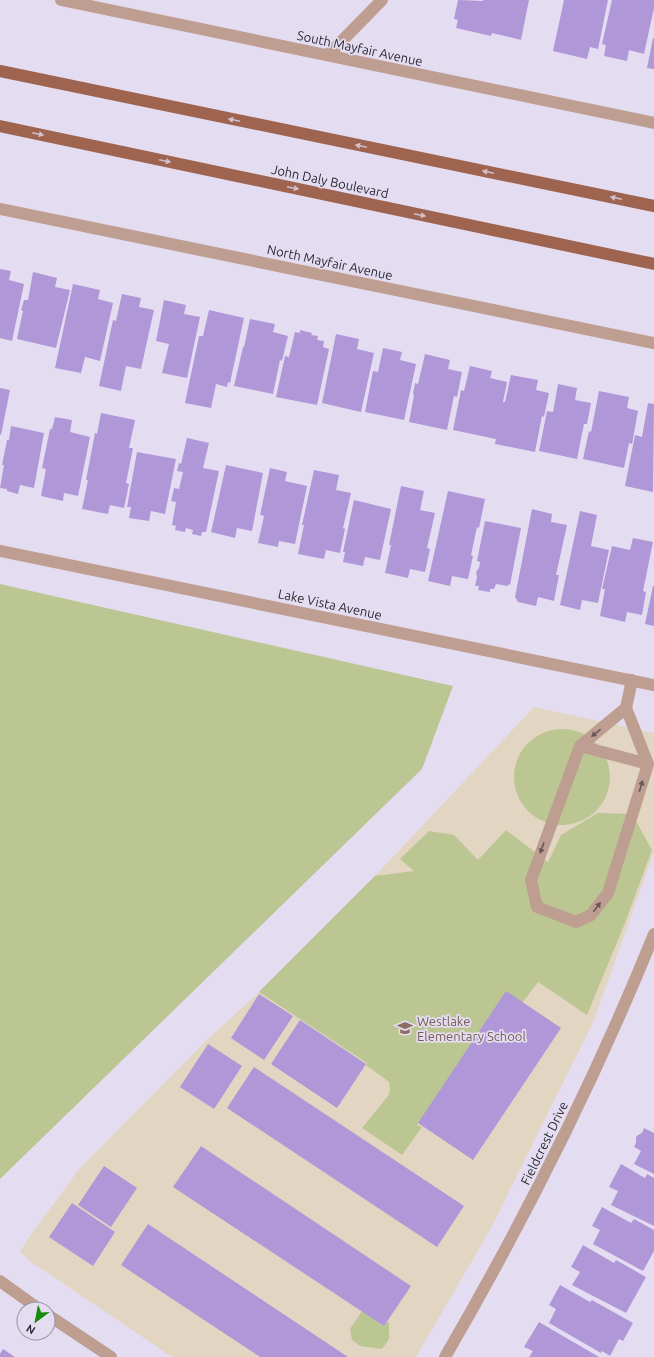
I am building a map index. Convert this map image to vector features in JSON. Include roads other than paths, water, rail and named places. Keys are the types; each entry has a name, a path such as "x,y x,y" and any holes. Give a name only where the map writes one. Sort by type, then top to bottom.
{"main road":[{"path":"0,72 654,206"},
{"name":"John Daly Boulevard","path":"0,126 654,264"}],"street":[{"name":"South Mayfair Avenue","path":"61,0 654,123"},
{"path":"328,55 382,0"},
{"name":"North Mayfair Avenue","path":"0,208 654,343"},
{"name":"Lake Vista Avenue","path":"0,551 654,685"},
{"path":"626,708 580,746 531,880 537,907 576,922 591,915 608,893 648,764 626,708 632,680"},
{"path":"580,746 648,764"},
{"name":"Fieldcrest Drive","path":"445,1357 518,1227 561,1141 604,1053 654,934"},
{"path":"0,1281 28,1301"},
{"path":"56,1320 110,1357"}],"place":[{"name":"Westlake Elementary School","path":"405,1028"}]}
